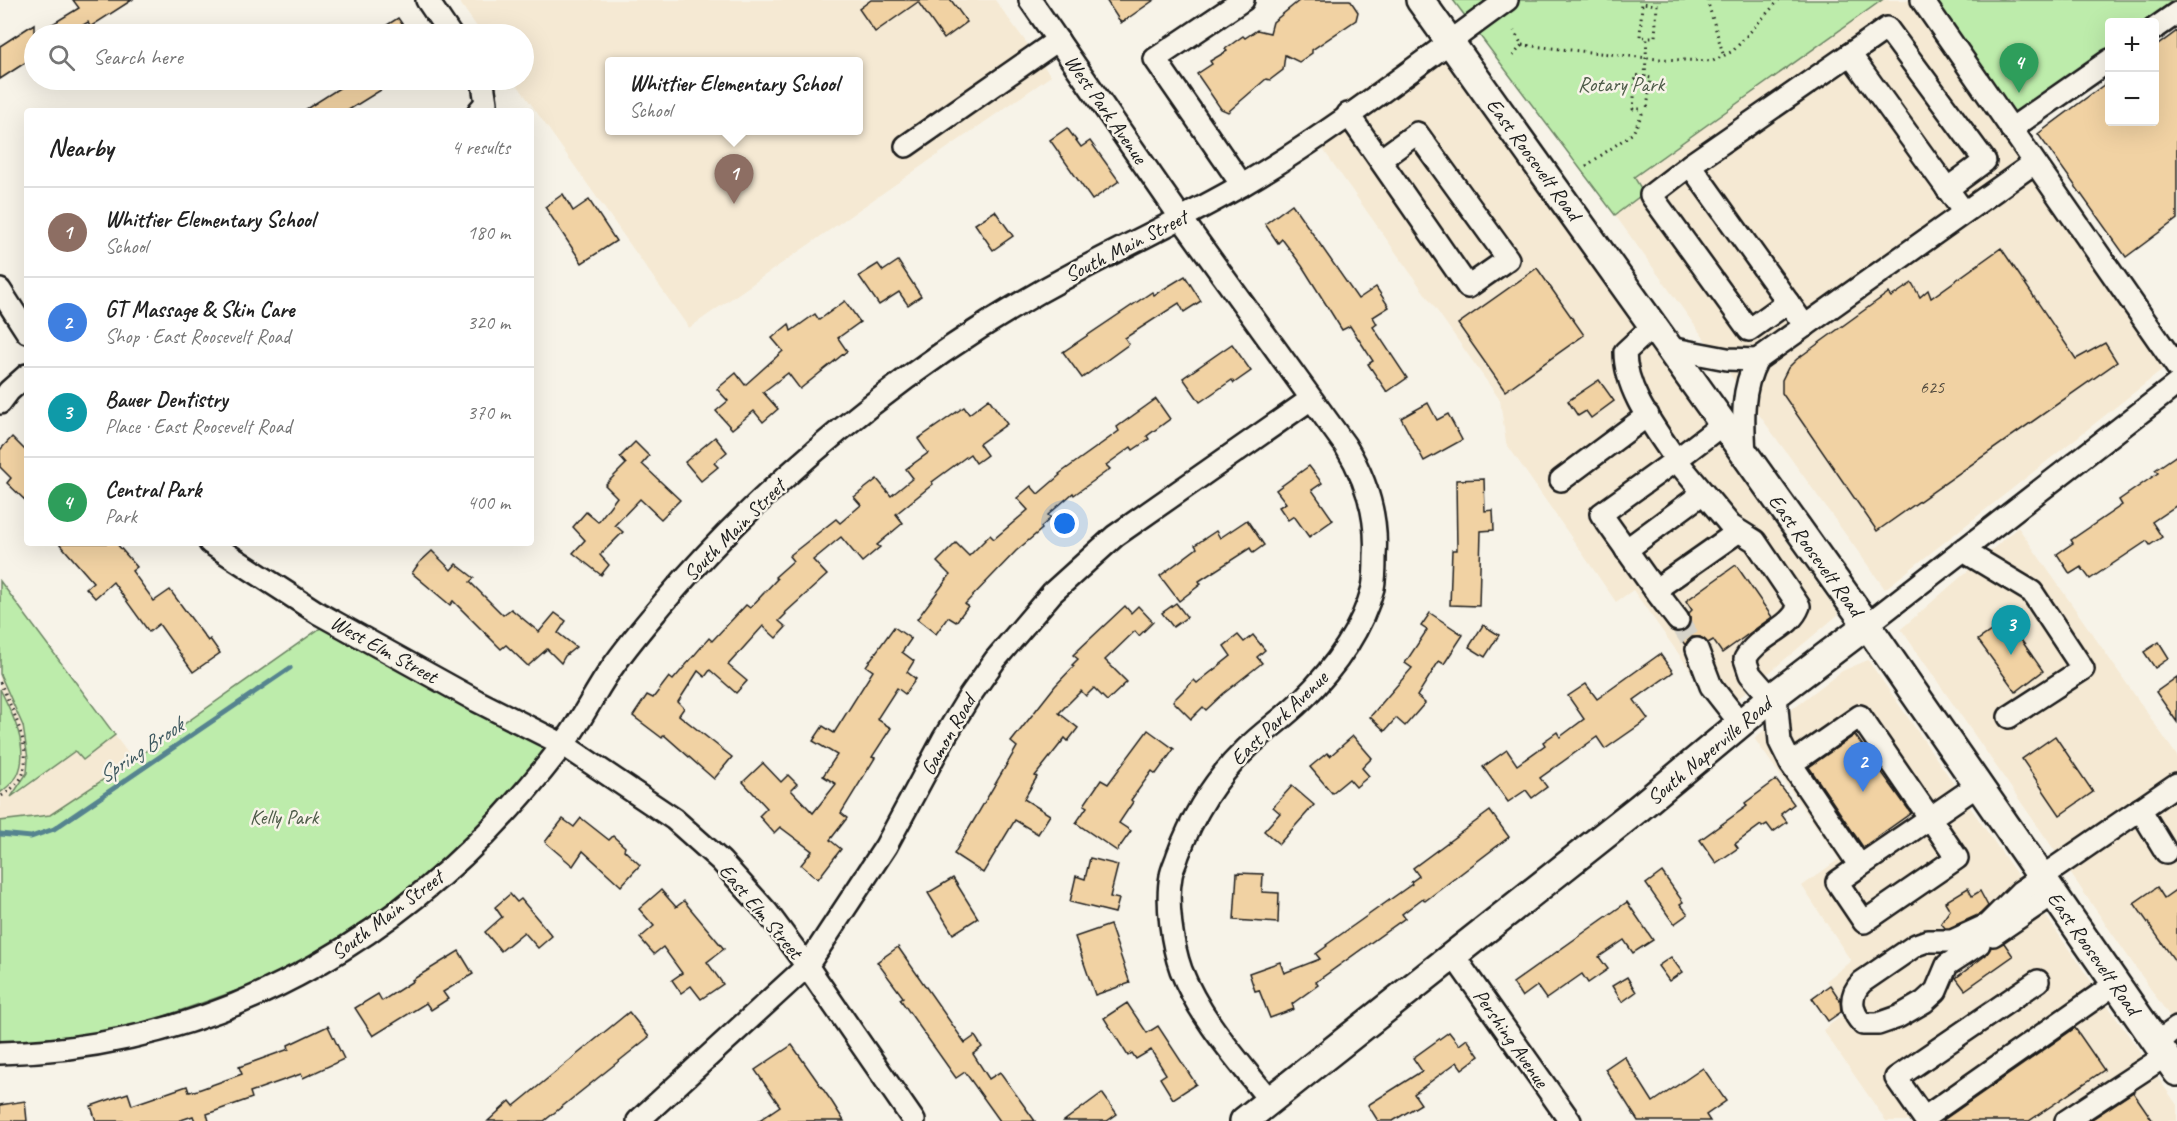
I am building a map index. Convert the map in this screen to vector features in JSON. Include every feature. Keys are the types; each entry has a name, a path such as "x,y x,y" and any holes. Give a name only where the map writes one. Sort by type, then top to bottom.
{"main road":[{"name":"East Roosevelt Road","path":"1420,0 1867,625 2115,984 2169,1050"},
{"name":"South Naperville Road","path":"1244,1121 1867,625"}],"street":[{"path":"427,0 443,24"},
{"name":"West Park Avenue","path":"1030,0 1181,218"},
{"path":"1242,185 1155,59 1243,0"},
{"name":"South Main Street","path":"0,1053 105,1043 183,1024 257,996 329,959 393,917 444,875 503,816 564,745 609,672 667,599 740,520 836,432 950,347 1031,296 1242,185 1348,114 1507,0"},
{"path":"1922,0 2177,367"},
{"path":"2159,26 2177,13"},
{"path":"1788,302 1749,330 1651,195 1690,165 1887,28 1984,161 1947,189"},
{"path":"906,146 1058,40"},
{"path":"1850,54 1964,212"},
{"path":"2011,129 2105,63"},
{"path":"482,108 486,103 483,90"},
{"path":"1348,114 1468,287 1508,259 1417,133 1380,160"},
{"path":"1745,454 1742,415 1751,370 1757,360 2034,163"},
{"path":"1690,165 1804,326"},
{"name":"East Park Avenue","path":"1181,218 1345,445 1364,480 1375,525 1373,587 1349,642 1326,674 1300,702 1247,748 1211,790 1193,818 1171,876 1171,921 1174,943 1189,988 1208,1021 1270,1101"},
{"path":"0,290 24,327"},
{"path":"1653,326 1624,352 1625,369 1648,415 1676,459 1731,526 1755,541 1800,606 1795,617 1752,647 1745,659 1750,674 1774,697 1780,742 1791,764 1860,866"},
{"path":"1669,348 1727,359 1757,360"},
{"path":"0,403 24,378"},
{"name":"South Naperville Road","path":"1867,625 2177,384"},
{"name":"Gamon Road","path":"638,1121 807,966 886,846 944,738 969,697 1027,621 1072,573 1115,536 1311,399"},
{"path":"1562,480 1648,415"},
{"path":"1678,620 1601,514 1723,424"},
{"path":"1626,550 1704,493"},
{"path":"1655,590 1738,531"},
{"name":"West Elm Street","path":"215,546 318,613 477,701 564,745"},
{"path":"1962,550 2032,592 2084,669 2009,717"},
{"path":"1697,649 1711,686 1745,720 1780,742"},
{"path":"1791,764 1860,717 1930,818 1957,858 1864,922 1837,882 1860,866 1930,818 1978,785"},
{"name":"East Elm Street","path":"564,745 646,799 697,839 748,891 807,966 914,1121"},
{"path":"1970,945 1927,941 1916,945 1856,988 1852,999 1855,1017 1863,1024 1878,1024 1910,1011 1936,991 1947,964 2140,810 2177,784"},
{"path":"2140,810 2166,852"},
{"path":"1970,945 2020,892 2047,885"},
{"name":"Pershing Avenue","path":"1453,955 1570,1121"},
{"path":"2038,981 1896,1078 1925,1119 2115,984"},
{"path":"2066,1121 2169,1050"}],"path":[{"path":"1707,0 1724,57"},
{"path":"1522,45 1646,58 1713,62 1733,51 1779,0"},
{"path":"1651,2 1657,5 1655,37 1640,37 1642,3 1651,2"},
{"path":"1514,31 1522,45"},
{"path":"1645,77 1647,37"},
{"path":"1513,56 1522,45"},
{"path":"1586,166 1633,133 1642,114 1640,110 1633,110 1636,75 1651,78 1647,109"},
{"path":"0,682 18,724 25,756 23,775 15,786 0,797"}],"shaded area":[{"path":"458,0 995,0 1051,76 689,328 521,90 534,90 534,24 475,24"},
{"path":"1882,0 1922,0 2174,361 1885,589 1615,215 1644,193 1634,177"},
{"path":"1431,40 1839,614 1721,713 1633,590 1616,602 1506,443 1500,400 1308,128"},
{"path":"2018,527 2177,756 2177,1027 1901,629"},
{"path":"0,581 133,760 50,815 0,821"},
{"path":"1868,660 2177,1105 2177,1121 1886,1121 1823,1030 1847,1012 1826,981 1851,961 1802,886 1839,859 1754,738 1842,671"}],"green space":[{"name":"Rotary Park","path":"1453,0 1882,0 1634,177 1644,193 1615,215"},
{"path":"1922,0 2177,0 2155,18 2105,18 2105,54 2009,126"},
{"path":"0,581 115,735 83,760 75,751 11,797 27,773 28,759 23,726 0,674"},
{"name":"Kelly Park","path":"322,627 552,747 444,861 355,932 264,981 148,1022 59,1040 0,1045 0,821 50,815 133,760"},
{"path":"0,689 18,732 22,755 17,776 0,793"}],"building":[{"path":"73,0 132,0 95,24 88,22 85,24 53,24 79,8"},
{"path":"871,0 951,0 967,22 944,39 918,2 875,32 859,9"},
{"path":"1106,0 1154,0 1121,23"},
{"path":"1300,0 1350,0 1358,12 1356,20 1312,50 1312,53 1299,62 1285,55 1283,70 1270,80 1266,79 1228,112 1221,109 1197,74 1212,64 1210,61 1227,51 1225,49 1243,36 1245,38 1257,30 1270,33 1273,22"},
{"path":"398,18 402,24 389,24"},
{"path":"24,30 24,63 0,79 0,46"},
{"path":"2177,31 2177,219 2126,257 2038,134 2105,84 2105,126 2159,126 2159,44"},
{"path":"336,90 381,90 352,108 308,108"},
{"path":"1067,128 1081,147 1090,141 1119,181 1092,200 1050,140"},
{"path":"563,194 573,211 589,200 616,241 582,263 545,207"},
{"path":"1292,204 1358,299 1376,287 1389,307 1373,317 1377,324 1373,327 1407,378 1387,392 1368,364 1373,361 1350,326 1342,330 1302,266 1282,239 1278,243 1265,224"},
{"path":"995,211 1013,236 993,250 975,224"},
{"path":"2001,248 2076,359 2105,343 2117,362 1877,531 1782,393 1782,380 1788,368 1797,359 1888,293 1891,297 1912,283 1920,297 1928,290 1931,298"},
{"path":"898,261 921,296 908,305 899,292 879,305 859,276 878,264 883,271"},
{"path":"1537,268 1584,335 1505,391 1458,324"},
{"path":"1185,276 1201,301 1184,312 1179,303 1125,338 1129,344 1082,378 1063,352 1152,292 1154,295"},
{"path":"845,301 860,322 838,338 847,351 800,389 788,373 763,392 778,409 763,422 754,411 732,429 716,411 728,401 717,389 736,373 745,385 783,351 772,338 789,324 791,331 815,314 819,320"},
{"path":"1232,344 1251,371 1234,383 1232,380 1200,402 1183,378"},
{"path":"1599,380 1614,401 1591,418 1586,411 1578,416 1568,401"},
{"path":"989,399 1007,424 979,444 987,455 976,463 970,454 932,482 933,484 896,514 903,523 877,545 880,547 862,562 841,537 813,560 827,575 785,613 779,621 786,627 776,638 763,626 728,665 747,681 736,693 710,670 705,677 698,671 678,702 684,708 679,715 732,757 714,779 664,735 662,738 633,716 647,695 653,698 669,677 673,680 709,638 712,641 746,605 750,608 777,579 775,577 793,561 789,556 836,519 840,523 861,505 854,497 877,479 891,496 913,478 906,469 928,453 918,439 964,407 969,414"},
{"path":"1156,399 1170,419 1147,436 1149,439 1133,450 1131,447 1106,465 1110,469 1074,495 1073,493 1048,515 1051,518 1041,527 1042,529 1016,551 965,604 968,606 956,622 948,617 936,634 917,619 950,575 937,562 956,543 969,556 990,535 994,539 1028,510 1017,498 1031,486 1038,494 1059,474 1119,431 1117,427"},
{"path":"1428,403 1437,420 1448,414 1462,440 1424,461 1401,418"},
{"path":"12,437 24,449 24,499 7,483 11,478 0,467 0,450"},
{"path":"715,437 727,452 714,463 718,467 701,481 685,462"},
{"path":"635,442 649,456 642,464 680,500 661,519 640,499 615,525 623,532 600,555 609,565 601,575 573,553 585,540 573,527 586,512 598,522 617,497 605,485 626,464 620,457"},
{"path":"2177,455 2177,505 2152,522 2162,537 2150,545 2147,541 2090,579 2081,567 2070,574 2057,554 2073,543 2071,540 2122,505 2119,500 2158,473 2155,470"},
{"path":"1309,466 1322,483 1312,490 1333,520 1309,537 1294,516 1288,520 1279,507 1286,503 1276,490"},
{"path":"1484,479 1485,511 1493,510 1494,530 1481,531 1479,606 1450,605 1452,550 1457,550 1456,480"},
{"path":"1247,520 1264,545 1253,553 1250,548 1199,581 1201,584 1179,601 1160,576 1197,548 1195,545 1216,531 1220,538"},
{"path":"62,546 119,546 137,567 132,571 154,601 170,590 208,641 210,639 220,653 193,672 159,624 149,632 113,582 95,598 86,588 93,582"},
{"path":"432,551 451,570 456,564 474,578 470,582 503,615 511,609 539,632 555,613 566,621 558,633 576,647 565,656 561,663 547,649 528,666 506,645 501,649 453,601 450,605 412,573"},
{"path":"1736,565 1772,617 1722,653 1713,640 1708,643 1700,637 1692,637 1685,645 1677,632 1685,630 1690,624 1689,613 1692,610 1686,601"},
{"path":"1176,603 1187,617 1173,627 1162,613"},
{"path":"1125,606 1131,613 1138,606 1153,622 1139,636 1135,631 1105,660 1127,682 1107,701 1094,688 1086,696 1081,691 1059,713 1078,728 1068,741 1065,738 1035,776 1037,777 1024,799 1050,815 1038,834 1015,820 983,873 954,854 1017,747 1011,742 1055,686 1074,666 1072,665 1078,659 1073,655"},
{"path":"1430,613 1463,635 1444,664 1439,661 1417,696 1425,703 1405,726 1396,718 1385,731 1370,717 1412,668 1405,663 1427,630 1421,626"},
{"path":"2007,620 2043,671 2016,692 1978,640"},
{"path":"1483,625 1499,635 1485,657 1469,647"},
{"path":"894,627 911,639 902,652 914,661 907,672 916,679 905,694 897,688 877,719 891,728 841,813 847,818 830,840 841,849 818,879 801,865 812,851 780,827 774,833 759,816 767,808 743,782 763,763 781,782 788,775 797,784 791,790 813,813 836,784 823,776 837,755 813,741 823,726 834,733 873,671 866,666"},
{"path":"1238,635 1244,642 1253,635 1265,650 1257,657 1262,663 1206,710 1203,707 1191,719 1173,701 1194,680 1197,683 1231,656 1224,646"},
{"path":"2159,642 2169,658 2155,668 2144,652"},
{"path":"1660,654 1673,672 1634,700 1648,719 1605,749 1597,737 1540,778 1547,787 1532,798 1526,790 1508,802 1483,767 1507,750 1517,765 1545,745 1543,742 1557,732 1560,737 1584,719 1568,696 1586,684 1597,699"},
{"path":"2177,677 2177,722 2156,692"},
{"path":"1148,730 1174,749 1156,774 1152,771 1131,800 1133,802 1119,823 1131,831 1117,851 1076,823 1087,807 1084,805 1101,780 1108,784"},
{"path":"1855,735 1911,813 1863,847 1809,767"},
{"path":"1353,736 1372,758 1362,768 1369,776 1356,787 1349,779 1332,793 1310,767 1327,753 1330,756"},
{"path":"2055,736 2093,792 2060,815 2022,759"},
{"path":"1776,780 1794,804 1781,814 1787,822 1773,832 1767,824 1762,827 1761,825 1735,844 1738,848 1716,863 1700,840 1747,806 1745,803"},
{"path":"1292,786 1314,805 1279,844 1264,831 1280,813 1273,807"},
{"path":"1490,811 1509,837 1425,901 1423,898 1402,914 1405,918 1316,982 1318,985 1292,1004 1294,1009 1270,1018 1259,990 1255,991 1249,973 1280,962 1284,973 1320,959 1316,954 1326,945 1412,884 1411,882 1419,876 1413,868"},
{"path":"581,818 609,840 613,836 640,865 621,886 583,851 573,866 545,842 563,819 574,827"},
{"path":"1090,858 1118,865 1110,897 1119,899 1115,913 1070,902 1076,876 1085,879"},
{"path":"1662,872 1683,902 1680,904 1688,914 1674,924 1646,884"},
{"path":"1237,873 1263,874 1262,892 1279,893 1278,923 1234,920"},
{"path":"953,878 978,918 953,934 928,893"},
{"path":"2157,887 2164,898 2177,889 2177,964 2134,903"},
{"path":"1968,888 1972,896 1980,891 1988,906 1980,914 1945,928 1941,923 1950,910 1945,902"},
{"path":"661,890 676,907 684,901 724,949 707,962 723,984 701,999 691,986 681,993 672,980 682,973 663,947 654,954 640,938 654,926 639,909"},
{"path":"510,894 517,902 521,899 552,936 538,948 524,932 501,951 485,932 502,917 495,907"},
{"path":"1627,902 1653,940 1633,953 1624,940 1599,957 1608,969 1588,983 1582,974 1546,999 1537,986 1522,997 1513,983"},
{"path":"1110,925 1130,983 1095,995 1075,937"},
{"path":"2004,943 2013,956 1965,990 1956,978 1986,955 1991,947"},
{"path":"898,947 965,1043 975,1036 982,1047 973,1054 989,1079 1000,1072 1035,1121 1000,1121 965,1072 956,1078 900,999 903,997 877,962"},
{"path":"459,951 473,974 443,992 448,999 431,1010 426,1003 373,1036 355,1008 378,994 382,1001"},
{"path":"1671,957 1682,972 1669,981 1658,966"},
{"path":"1627,977 1636,992 1622,1002 1612,986"},
{"path":"1830,985 1840,1000 1841,1012 1828,1021 1812,998"},
{"path":"1127,1003 1147,1033 1158,1026 1196,1084 1173,1099 1160,1078 1166,1074 1151,1050 1136,1059 1132,1053 1128,1056 1104,1018"},
{"path":"629,1012 649,1037 544,1121 488,1121 510,1101 514,1106"},
{"path":"328,1026 344,1059 303,1078 301,1074 250,1092 252,1098 207,1114 209,1121 195,1121 193,1116 178,1121 96,1121 91,1106 128,1093 132,1105 187,1086 189,1092 198,1090 242,1074 239,1067 289,1049 288,1045"},
{"path":"2075,1028 2104,1070 2029,1121 1942,1121"},
{"path":"1449,1032 1459,1045 1467,1039 1479,1056 1462,1069 1457,1062 1414,1094 1421,1104 1393,1121 1378,1121 1368,1105 1422,1071 1413,1058"},
{"path":"792,1045 844,1121 758,1121 780,1106 755,1070"},
{"path":"1624,1056 1653,1102 1703,1068 1726,1101 1706,1115 1710,1121 1638,1121 1605,1069"},
{"path":"2133,1092 2153,1121 2089,1121"},
{"path":"1102,1093 1117,1114 1107,1121 1064,1121"},
{"path":"25,1101 27,1121 0,1121 0,1105"}],"waterway":[{"name":"Spring Brook","path":"0,834 31,837 54,829 290,668"}],"tunnel":[{"path":"1678,620 1697,649"}],"place":[{"name":"Central Park","path":"2019,93"},
{"name":"Whittier Elementary School","path":"734,204"},
{"name":"Bauer Dentistry","path":"2011,655"},
{"name":"GT Massage & Skin Care","path":"1863,792"}]}
